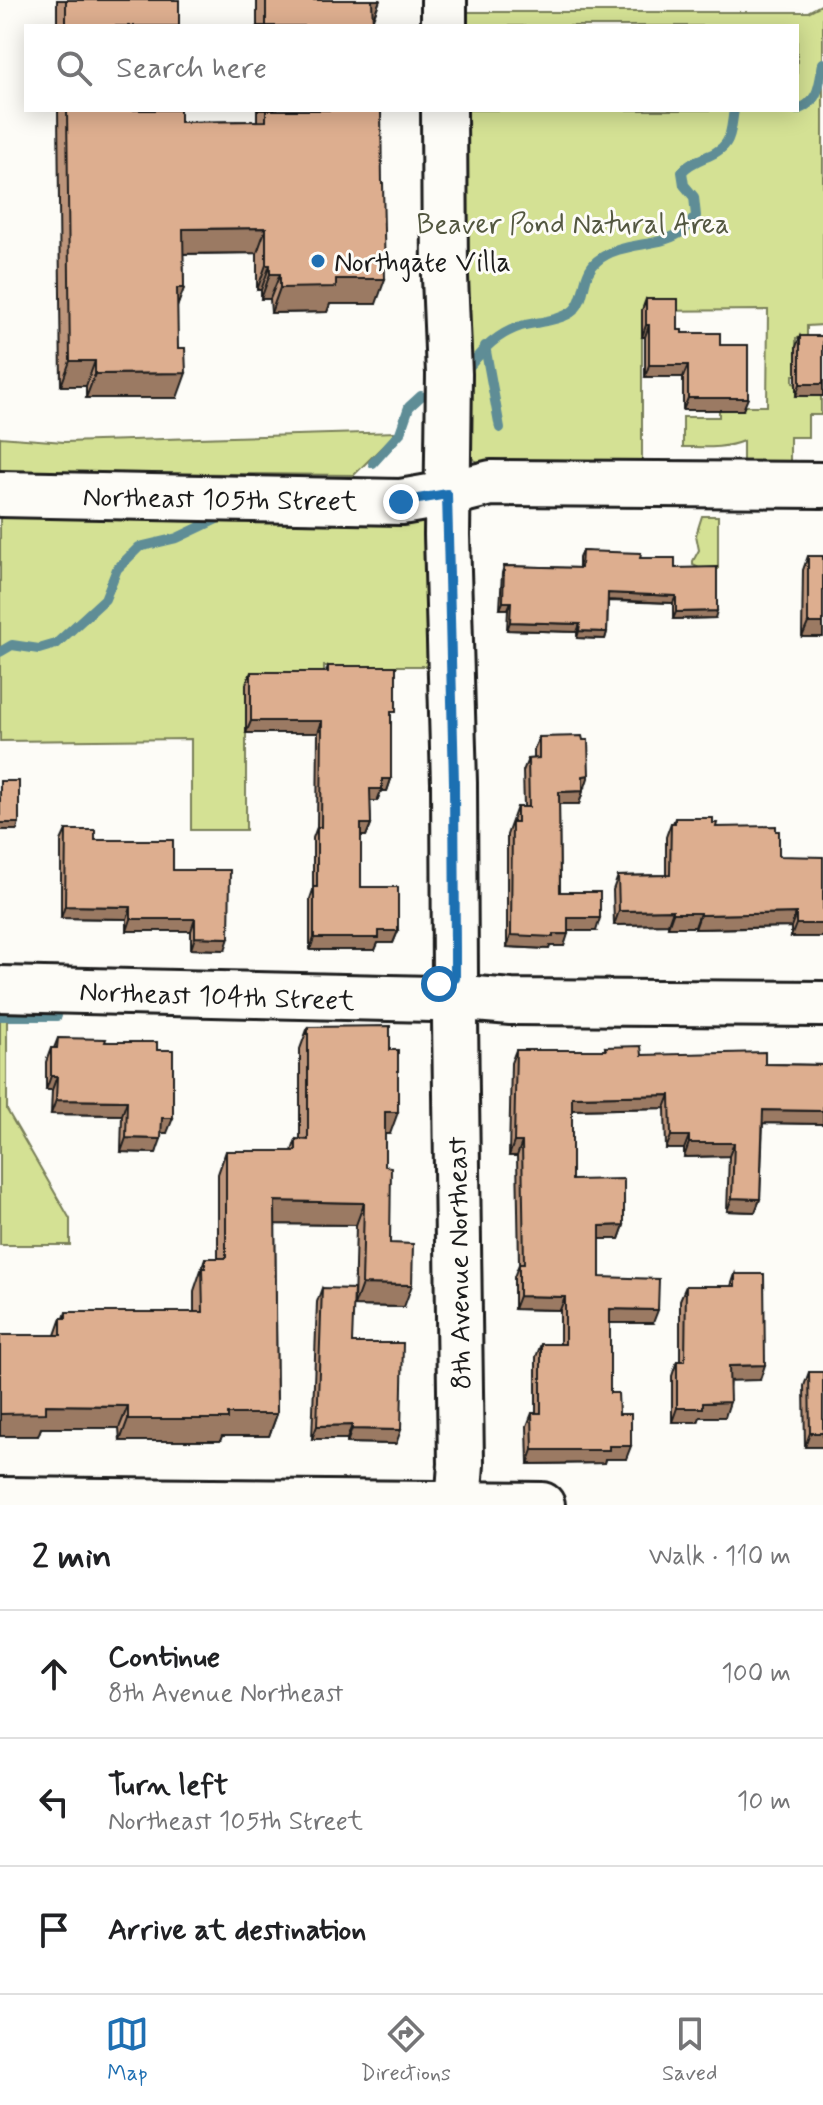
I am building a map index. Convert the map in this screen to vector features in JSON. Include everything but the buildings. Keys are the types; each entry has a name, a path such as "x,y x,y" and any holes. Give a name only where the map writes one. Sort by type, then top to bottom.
{"street":[{"path":"444,0 444,24"},
{"name":"8th Avenue Northeast","path":"444,112 461,1464 458,1504"},
{"name":"Northeast 105th Street","path":"0,494 401,502 491,483 823,485"},
{"name":"Northeast 104th Street","path":"0,989 511,1002 823,1004"},
{"path":"0,1500 542,1505"}],"green space":[{"name":"Beaver Pond Natural Area","path":"823,4 823,325 807,326 807,338 796,338 796,375 793,375 793,383 796,384 796,396 821,396 821,415 808,415 808,437 790,437 790,469 743,469 743,441 721,446 683,447 683,417 719,417 719,410 767,406 768,310 642,311 642,469 479,464 466,448 460,112 799,112 799,24 459,24 458,12 808,12"},
{"path":"397,432 354,475 0,472 0,437 64,442"},
{"path":"0,512 420,519 427,525 432,666 324,666 324,684 246,721 246,830 191,830 191,739 0,741"},
{"path":"702,516 718,516 718,569 701,569 693,565 699,550 696,535"},
{"path":"0,1019 7,1019 7,1110 70,1219 70,1245 0,1245"}],"waterway":[{"path":"799,109 814,97 823,63"},
{"path":"469,367 505,333 521,326 563,317 574,310 592,266 607,254 664,240 686,229 696,216 694,197 684,185 682,172 722,148 731,132 734,112"},
{"path":"485,346 500,428"},
{"path":"373,463 400,433 409,407 421,396"},
{"path":"0,652 12,645 39,649 56,644 105,599 117,569 139,547 177,538 219,518 227,518"},
{"path":"0,1016 57,1016"}],"place":[{"name":"Northgate Villa","path":"318,261"}],"route":[{"path":"401,502 447,494 455,978 439,984"}]}
